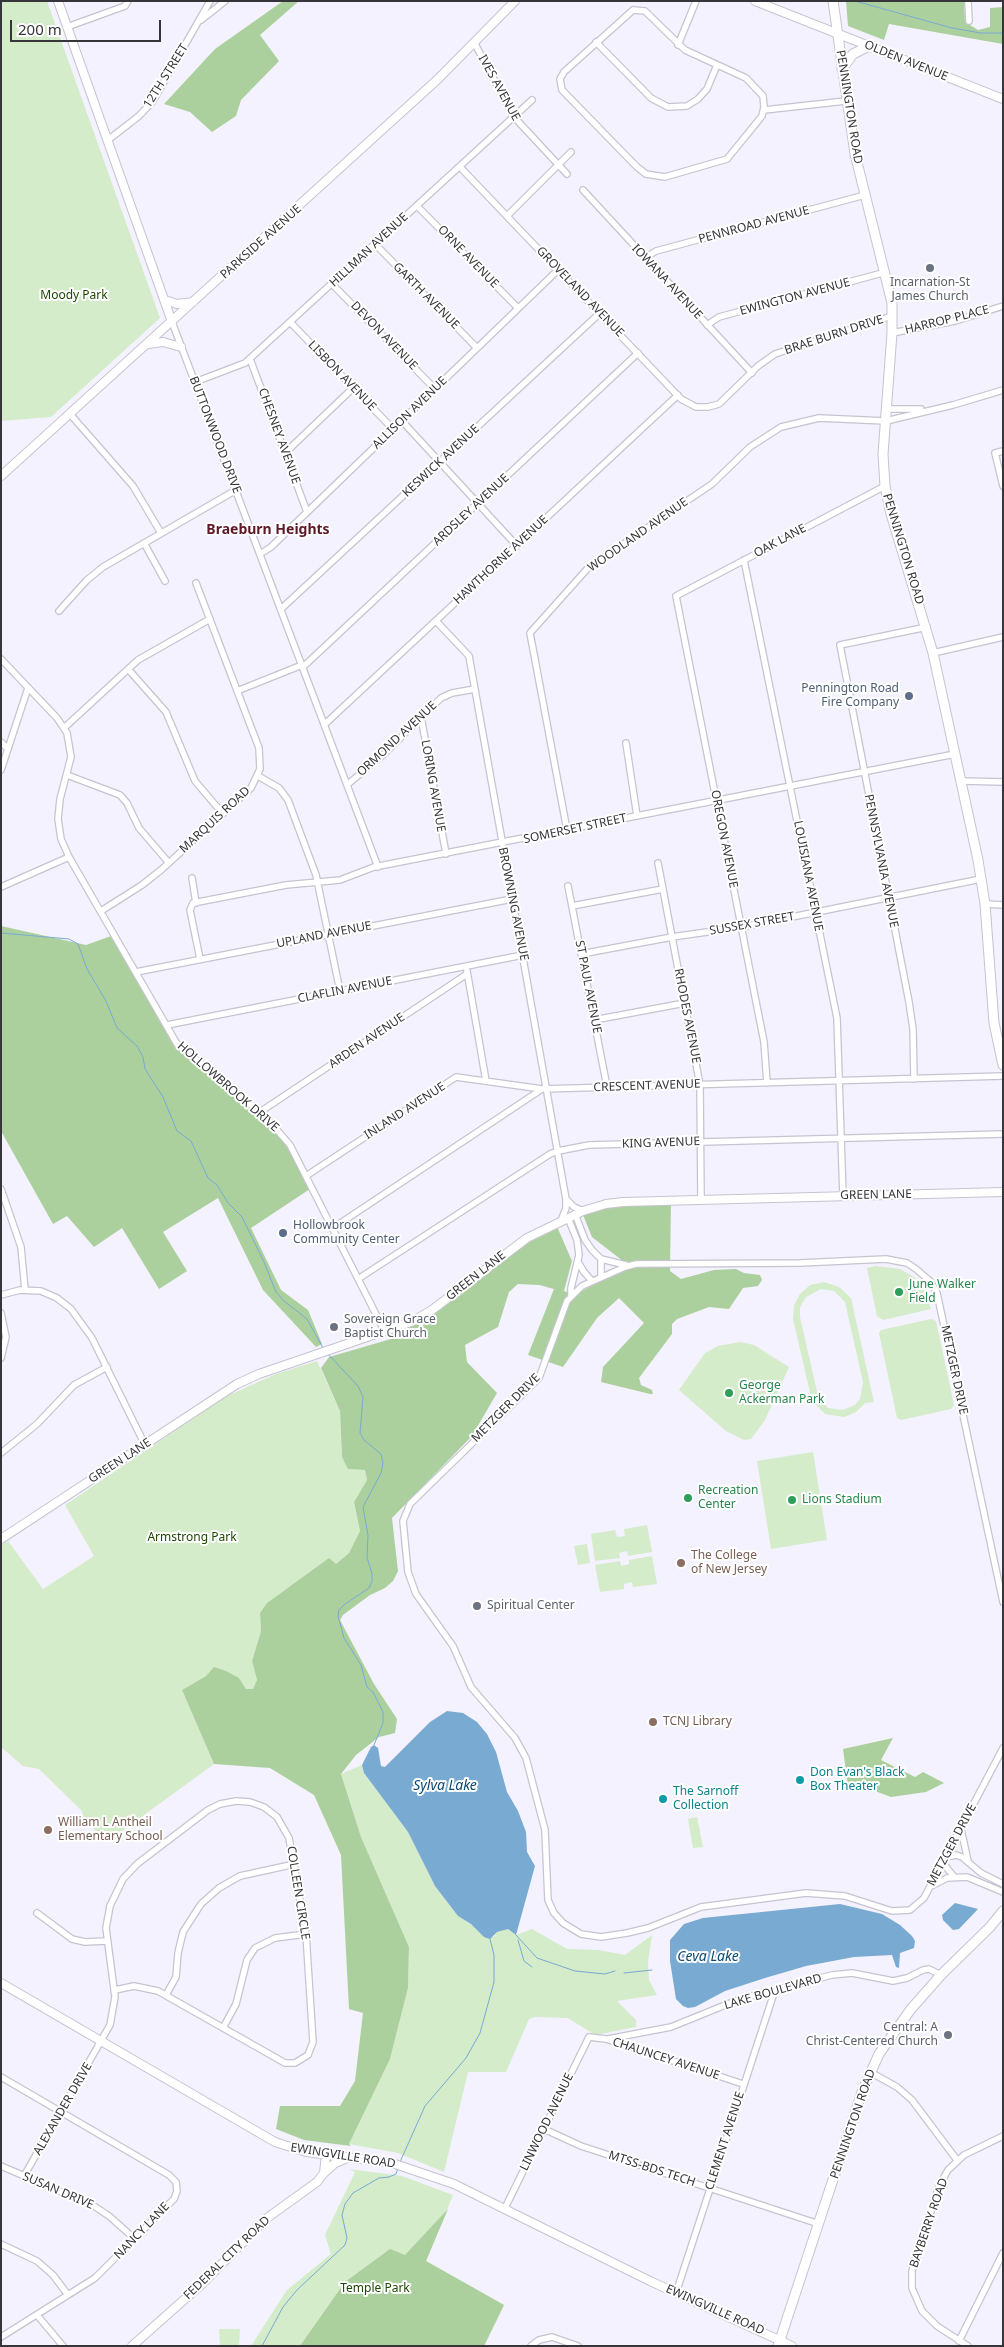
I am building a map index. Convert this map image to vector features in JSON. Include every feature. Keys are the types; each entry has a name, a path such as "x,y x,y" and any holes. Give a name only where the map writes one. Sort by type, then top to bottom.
{"main road":[{"name":"BUTTONWOOD DRIVE","path":"58,1 172,322"},
{"name":"PARKSIDE AVENUE","path":"1,476 195,302 474,44 515,1"},
{"name":"OLDEN AVENUE","path":"754,1 1003,99"},
{"name":"PENNINGTON ROAD","path":"833,1 855,154 886,272 892,316 883,454 885,486 891,514 927,627 981,879 985,904 994,1023 1003,1065"},
{"path":"842,70 853,54 869,46"},
{"path":"165,300 177,304 195,302"},
{"path":"148,344 163,342 182,347"},
{"name":"GREEN LANE","path":"1,1539 244,1380 385,1332 421,1317 515,1246 583,1211 613,1203 1003,1192"},
{"name":"PENNINGTON ROAD","path":"779,2343 870,2072 900,2024 942,1975 985,1932 1003,1910"},
{"name":"EWINGVILLE ROAD","path":"1,1983 274,2142 289,2148 326,2155 392,2163 454,2184 779,2343 792,2346"},
{"path":"324,2173 326,2155"},
{"name":"FEDERAL CITY ROAD","path":"132,2346 204,2282 267,2218 317,2182 335,2163 352,2158"}],"street":[{"path":"67,26 125,6 128,1"},
{"name":"12TH STREET","path":"108,140 139,116 153,101 210,1"},
{"path":"198,23 224,1"},
{"path":"678,45 696,1"},
{"path":"968,1 969,21"},
{"path":"636,9 647,13 678,45 693,55 738,73 753,84 763,96 764,110 727,159 665,177 646,174 560,87 562,74 596,42 629,11 636,9"},
{"path":"596,42 651,98 668,107 687,106 698,99 706,89 717,65"},
{"name":"IVES AVENUE","path":"474,44 514,117 567,174"},
{"name":"HILLMAN AVENUE","path":"195,382 245,363 250,359 532,100"},
{"path":"764,110 846,101"},
{"path":"507,216 571,152"},
{"name":"GROVELAND AVENUE","path":"460,166 678,395 690,405 706,408"},
{"name":"IOWANA AVENUE","path":"583,190 752,373"},
{"name":"PENNROAD AVENUE","path":"645,258 656,251 865,195"},
{"name":"ORNE AVENUE","path":"417,206 518,308"},
{"name":"GARTH AVENUE","path":"375,244 477,348"},
{"name":"ALLISON AVENUE","path":"260,554 271,547 559,269"},
{"name":"EWINGTON AVENUE","path":"707,325 719,317 886,272"},
{"name":"DEVON AVENUE","path":"332,284 435,389"},
{"name":"HARROP PLACE","path":"892,333 955,321 1003,306"},
{"name":"KESWICK AVENUE","path":"281,609 600,313"},
{"name":"BRAE BURN DRIVE","path":"706,408 724,400 766,360 784,350 892,316"},
{"name":"BUTTONWOOD DRIVE","path":"172,322 378,866"},
{"name":"LISBON AVENUE","path":"290,322 393,429"},
{"name":"ARDSLEY AVENUE","path":"303,666 638,353"},
{"name":"CHESNEY AVENUE","path":"250,359 307,512"},
{"path":"285,454 353,388"},
{"path":"886,421 953,405 1003,390"},
{"name":"HAWTHORNE AVENUE","path":"325,724 678,395"},
{"path":"886,409 931,409"},
{"path":"70,414 133,486 162,533"},
{"name":"WOODLAND AVENUE","path":"567,830 530,634 588,568 712,484 750,446 770,432 792,423 819,418 886,421"},
{"path":"402,421 517,546"},
{"path":"1003,451 995,453 1003,486"},
{"name":"OAK LANE","path":"676,596 885,486"},
{"path":"59,611 94,573 236,490"},
{"path":"144,543 165,581"},
{"name":"LOUISIANA AVENUE","path":"744,560 837,1018 843,1196"},
{"name":"MARQUIS ROAD","path":"101,911 142,885 169,863 251,788 258,776 261,755 196,583"},
{"name":"OREGON AVENUE","path":"676,596 764,1042 767,1083"},
{"path":"1,659 64,728 148,653 210,619"},
{"name":"BROWNING AVENUE","path":"436,622 469,656 566,1199"},
{"name":"PENNSYLVANIA AVENUE","path":"914,1079 912,1017 863,772 840,644 927,627"},
{"path":"933,653 1003,637"},
{"path":"237,691 303,666"},
{"path":"128,669 166,712 194,781 223,814"},
{"path":"1,770 28,688"},
{"name":"ORMOND AVENUE","path":"348,784 383,755 446,695 475,689"},
{"name":"LORING AVENUE","path":"421,717 446,854"},
{"name":"HOLLOWBROOK DRIVE","path":"64,728 70,748 67,775 60,799 58,819 61,838 70,857 182,1050 260,1112 283,1134 385,1332"},
{"path":"1,742 8,749"},
{"path":"626,743 637,816"},
{"name":"SOMERSET STREET","path":"196,903 286,885 317,884 340,880 378,866 502,844 955,754"},
{"path":"67,775 120,795 127,803 139,828 169,863"},
{"path":"258,776 279,788 288,800 317,884 340,991"},
{"path":"961,781 1003,782"},
{"path":"1,887 70,857"},
{"name":"RHODES AVENUE","path":"658,863 700,1085 701,1200"},
{"path":"192,878 196,903 193,903 190,908 200,959"},
{"name":"SUSSEX STREET","path":"581,954 672,937 742,927 981,879"},
{"name":"ST PAUL AVENUE","path":"568,886 607,1087"},
{"path":"572,906 663,889"},
{"name":"UPLAND AVENUE","path":"136,972 512,898"},
{"path":"985,904 1003,905"},
{"name":"CLAFLIN AVENUE","path":"167,1025 523,955"},
{"path":"466,966 486,1081"},
{"name":"ARDEN AVENUE","path":"260,1112 467,974"},
{"path":"594,1020 684,1002"},
{"name":"CRESCENT AVENUE","path":"545,1089 1003,1076"},
{"name":"INLAND AVENUE","path":"306,1176 456,1077 545,1089"},
{"path":"332,1228 545,1089"},
{"name":"KING AVENUE","path":"358,1279 550,1154 558,1151 589,1145 1003,1134"},
{"path":"2,1193 21,1247 25,1290"},
{"path":"566,1199 572,1206 583,1211"},
{"path":"566,1199 568,1218 578,1247 578,1262 571,1288 571,1296"},
{"path":"568,1218 588,1246 601,1259 629,1265"},
{"path":"601,1259 601,1277"},
{"name":"METZGER DRIVE","path":"1003,1602 940,1302 934,1287 925,1275 907,1263 886,1259 800,1263 641,1263 629,1265 579,1288 571,1296 539,1378 410,1504 403,1521 403,1540 408,1572 420,1600 453,1646 471,1688 515,1738 526,1758 545,1830 547,1894 554,1912 568,1928 587,1936 608,1936 644,1929 701,1907 806,1893 845,1896 898,1912 910,1910 921,1902 931,1886 1003,1748"},
{"path":"578,1262 592,1281"},
{"path":"1,1295 25,1290 49,1294 71,1309 92,1338 144,1445"},
{"path":"1,1313 6,1337 1,1358"},
{"path":"1,1453 37,1424 74,1385 107,1367"},
{"name":"COLLEEN CIRCLE","path":"101,2042 114,2015 114,1990 106,1941 106,1928 110,1906 118,1887 130,1870 208,1810 220,1804 243,1801 257,1804 271,1811 286,1830 295,1864 306,1934 313,2042 308,2055 295,2063 285,2063 166,1995 142,1986 114,1990"},
{"path":"961,1829 968,1862"},
{"path":"946,1856 959,1856 981,1872 1003,1884"},
{"path":"943,1863 950,1874 955,1877"},
{"path":"166,1995 176,1977 178,1953 183,1932 201,1904 219,1888 240,1876 295,1864"},
{"path":"931,1886 941,1880 955,1877 972,1878 1003,1892"},
{"path":"37,1913 72,1939 84,1942 106,1941"},
{"path":"223,2028 236,2004 247,1960 255,1948 275,1938 306,1934"},
{"name":"LAKE BOULEVARD","path":"606,2039 671,2027 732,2002 843,1973 893,1981 930,1969 942,1975"},
{"name":"CLEMENT AVENUE","path":"676,2293 775,1990"},
{"name":"CHAUNCEY AVENUE","path":"588,2037 606,2039 744,2084"},
{"name":"LINWOOD AVENUE","path":"505,2208 588,2037"},
{"name":"ALEXANDER DRIVE","path":"24,2176 101,2042"},
{"path":"870,2072 897,2087 912,2100 957,2160"},
{"name":"NANCY LANE","path":"1,2077 170,2175 176,2182 177,2191 174,2199 95,2278 1,2337"},
{"name":"MTSS-BDS TECH","path":"544,2129 581,2146 819,2224"},
{"name":"BAYBERRY ROAD","path":"968,2346 937,2326 922,2311 914,2295 911,2279 914,2263 939,2186 948,2170 957,2160 1003,2136"},
{"name":"SUSAN DRIVE","path":"1,2166 102,2210 134,2239"},
{"path":"1,2244 37,2261 52,2275 68,2295"},
{"path":"959,2341 1003,2253"},
{"path":"36,2315 63,2346"},
{"path":"531,2346 545,2338 564,2340 578,2346"}],"green space":[{"name":"Moody Park","path":"1,1 47,1 160,318 51,417 1,421"},
{"path":"283,1 299,1 260,35 279,61 241,100 236,116 212,132 190,112 164,104 215,49"},
{"path":"846,1 964,1 965,22 978,30 990,27 990,8 1003,7 1003,44 889,24 884,40 848,26"},
{"path":"1,926 86,945 114,935 178,1045 270,1119 300,1160 313,1187 251,1228 281,1290 308,1310 322,1344 316,1347 263,1290 218,1198 163,1232 187,1271 159,1289 122,1228 94,1247 67,1216 53,1224 1,1131"},
{"path":"671,1200 670,1271 681,1279 714,1270 736,1269 744,1273 760,1275 762,1280 758,1286 743,1288 729,1309 709,1307 677,1319 672,1324 672,1334 639,1378 641,1385 652,1390 653,1394 650,1394 601,1382 603,1367 644,1323 619,1298 597,1318 563,1367 528,1355 554,1289 539,1285 518,1284 509,1292 498,1327 465,1345 467,1362 497,1393 472,1436 392,1518 398,1571 393,1581 385,1588 370,1595 343,1615 340,1620 374,1684 397,1719 395,1733 379,1737 356,1755 341,1774 361,1837 409,1947 408,1988 390,2059 349,2144 351,2146 304,2140 276,2129 280,2106 340,2106 355,2081 363,2013 349,2009 341,1855 314,1795 270,1768 214,1764 182,1690 206,1676 214,1667 239,1678 246,1689 253,1689 257,1680 252,1661 261,1631 260,1613 267,1603 329,1558 336,1564 349,1553 360,1531 354,1502 367,1480 365,1470 348,1469 342,1457 340,1411 321,1368 329,1357 391,1339 386,1329 420,1315 555,1222 572,1261 564,1291 575,1295 628,1265 592,1237 581,1210"},
{"name":"June Walker Field","path":"876,1266 900,1269 914,1277 924,1289 931,1309 883,1320 877,1316 867,1268"},
{"path":"824,1282 839,1287 851,1298 874,1402 865,1403 856,1412 844,1417 825,1414 812,1401 793,1319 794,1305 800,1294 810,1285","holes":["821,1289 834,1291 845,1302 863,1382 860,1399 855,1405 843,1410 828,1408 818,1396 800,1317 800,1307 806,1297"]},
{"path":"931,1319 936,1321 954,1405 951,1409 901,1420 897,1418 879,1333 881,1330"},
{"name":"George Ackerman Park","path":"740,1342 754,1345 789,1367 765,1420 751,1439 744,1440 726,1431 679,1390 705,1353 718,1346"},
{"name":"Armstrong Park","path":"317,1361 340,1411 342,1457 349,1469 365,1470 367,1480 354,1502 360,1531 349,1553 336,1564 329,1559 267,1603 260,1613 261,1631 252,1661 257,1680 253,1689 246,1689 239,1678 206,1676 182,1690 214,1764 107,1842 84,1819 82,1811 39,1769 23,1766 1,1747 1,1545 8,1541 43,1589 94,1556 65,1505 227,1396 276,1374"},
{"name":"Lions Stadium","path":"813,1452 827,1540 771,1549 757,1461"},
{"path":"647,1525 652,1552 628,1556 627,1551 619,1553 620,1558 595,1561 591,1534 615,1530 617,1537 625,1536 624,1529"},
{"path":"587,1544 590,1563 578,1565 574,1546"},
{"path":"652,1556 657,1584 633,1587 632,1582 624,1584 624,1589 600,1592 595,1565 620,1561 621,1566 629,1564 629,1560"},
{"path":"893,1738 881,1760 915,1777 923,1772 944,1783 926,1792 891,1797 875,1791 871,1783 848,1787 843,1749"},
{"path":"362,1765 364,1773 408,1832 435,1886 458,1916 471,1924 484,1937 494,1937 497,1932 508,1929 516,1935 532,1929 567,1949 599,1950 625,1955 652,1935 648,1962 649,1980 657,1995 617,2001 636,2020 636,2027 595,2035 568,2018 535,2017 529,2019 506,2072 468,2072 444,2172 398,2153 349,2144 390,2059 408,1988 409,1947 361,1837 341,1774"},
{"path":"697,1817 703,1847 693,1848 688,1819"},
{"name":"Temple Park","path":"349,2169 402,2176 453,2195 426,2261 504,2305 484,2346 251,2346 287,2290 331,2254 325,2235 355,2172"},
{"path":"448,2209 426,2261 504,2305 484,2346 300,2346 345,2282 390,2249 405,2255"},
{"path":"219,2329 240,2329 239,2346 220,2346"}],"water":[{"name":"Sylva Lake","path":"447,1711 463,1713 477,1722 487,1734 496,1752 507,1792 518,1811 526,1832 527,1852 535,1866 516,1935 508,1929 497,1932 490,1939 484,1937 471,1924 458,1916 435,1886 408,1832 364,1773 362,1765 371,1747 374,1745 378,1748 381,1766 385,1767 430,1722"},
{"path":"955,1903 978,1909 959,1929 953,1930 943,1920 942,1915"},
{"name":"Ceva Lake","path":"840,1904 882,1914 900,1925 912,1936 915,1941 914,1948 900,1953 899,1968 896,1967 892,1955 854,1957 806,1966 765,1978 725,1991 695,2007 688,2008 683,2006 676,1999 670,1961 670,1940 684,1924 703,1918"}],"waterway":[{"path":"855,1 952,28 981,33 1003,33"},
{"path":"1,933 69,939 78,944 87,969 106,1001 117,1028 137,1046 143,1057 145,1069 163,1097 177,1131 191,1141 208,1178 217,1185 228,1203 242,1217 276,1292 284,1301 307,1319 323,1348"},
{"path":"327,1353 358,1386 363,1397 360,1433 364,1440 381,1454 383,1463 381,1473 363,1507 368,1535 367,1558 372,1573 372,1581 369,1588 339,1610 338,1616 344,1638 361,1665 367,1687 373,1692 383,1712 383,1723 374,1745"},
{"path":"516,1935 537,1958 575,1971 605,1974 615,1971"},
{"path":"400,2162 425,2106 466,2058 480,2033 494,1982 494,1955 490,1939"},
{"path":"518,1940 524,1961 532,1967"},
{"path":"624,1973 652,1970"},
{"path":"262,2346 283,2307 297,2290 345,2245 347,2238 342,2215 345,2204 353,2193 379,2178 396,2174 398,2168"}],"place":[{"name":"Incarnation-St James Church","path":"930,268"},
{"name":"Pennington Road Fire Company","path":"909,696"},
{"name":"Hollowbrook Community Center","path":"283,1233"},
{"name":"June Walker Field","path":"899,1292"},
{"name":"Sovereign Grace Baptist Church","path":"334,1327"},
{"name":"George Ackerman Park","path":"729,1393"},
{"name":"Recreation Center","path":"688,1498"},
{"name":"Lions Stadium","path":"792,1500"},
{"name":"The College of New Jersey","path":"681,1563"},
{"name":"Spiritual Center","path":"477,1606"},
{"name":"TCNJ Library","path":"653,1722"},
{"name":"Don Evan's Black Box Theater","path":"800,1780"},
{"name":"The Sarnoff Collection","path":"663,1799"},
{"name":"William L Antheil Elementary School","path":"48,1830"},
{"name":"Central: A Christ-Centered Church","path":"948,2035"}],"district":[{"name":"Braeburn Heights","path":"268,530"}]}
